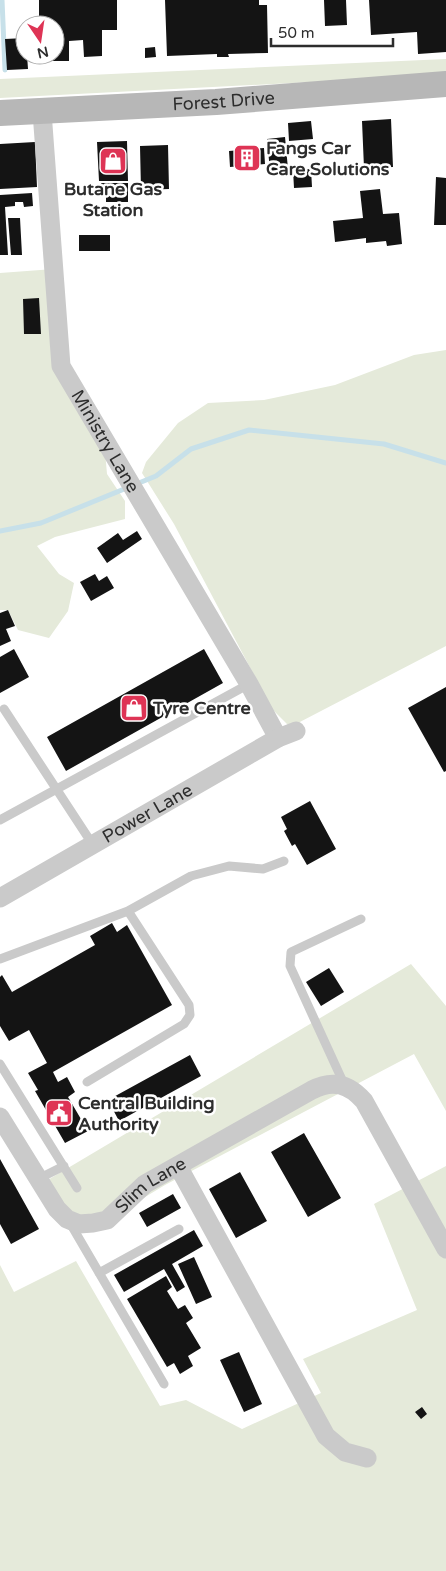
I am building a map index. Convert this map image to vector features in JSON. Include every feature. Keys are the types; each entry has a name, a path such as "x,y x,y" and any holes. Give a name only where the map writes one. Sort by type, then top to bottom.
{"main road":[{"name":"Forest Drive","path":"0,113 216,102 446,84"}],"street":[{"name":"Ministry Lane","path":"42,112 61,366 249,684 278,738"},
{"name":"Power Lane","path":"0,898 278,738 296,730"},
{"name":"Slim Lane","path":"67,1219 80,1224 93,1224 107,1220 145,1184 320,1086 344,1084"},
{"path":"344,1084 357,1093 364,1102 446,1248"},
{"path":"0,1117 57,1209 67,1219"},
{"path":"178,1166 326,1436 345,1452 366,1458"}],"lane":[{"path":"0,820 249,684"},
{"path":"4,709 92,845"},
{"path":"0,959 128,911 191,876 229,866 263,869 284,861"},
{"path":"87,1082 184,1024 190,1015 189,1005 128,911"},
{"path":"344,1084 290,966 290,959 292,952 361,919"},
{"path":"0,1064 78,1188"},
{"path":"38,1179 64,1166"},
{"path":"67,1219 164,1384"},
{"path":"99,1273 179,1229"}],"green space":[{"path":"446,59 446,75 0,98 0,79"},
{"path":"54,269 61,366 104,440 107,474 125,501 125,519 55,537 37,546 59,574 74,583 68,611 49,638 18,630 8,610 0,610 0,273"},
{"path":"446,350 446,646 289,726 272,709 174,524 142,473 146,462 178,423 208,403 264,400 335,385 414,355"},
{"path":"411,964 446,1006 446,1111 414,1054 165,1185 107,1220 79,1224 41,1184"},
{"path":"446,1166 446,1571 0,1571 0,1265 14,1292 76,1261 160,1406 186,1400 242,1429 321,1393 303,1359 417,1310 374,1204"}],"building":[{"path":"39,0 117,0 117,30 102,30 102,56 84,57 83,40 69,41 69,61 65,61 65,15 39,15"},
{"path":"165,0 259,0 259,5 267,5 268,53 228,54 229,57 217,57 217,54 167,56"},
{"path":"324,0 346,0 347,25 325,26"},
{"path":"369,0 446,0 446,52 418,54 417,32 371,35"},
{"path":"15,38 15,65 28,65 28,69 7,70 5,39"},
{"path":"155,47 156,57 145,58 145,48"},
{"path":"391,119 393,167 364,168 362,121"},
{"path":"311,121 313,139 289,141 288,123"},
{"path":"285,137 288,169 270,171 267,139"},
{"name":"Butane Gas Station","path":"127,141 128,181 99,181 97,142"},
{"path":"35,142 37,187 0,189 0,144"},
{"path":"168,145 169,189 141,190 140,146"},
{"name":"Fangs Car Care Solutions","path":"264,148 265,164 230,167 229,151"},
{"path":"311,169 312,187 294,188 293,170"},
{"path":"436,177 446,178 446,225 434,225"},
{"path":"101,183 128,183 128,202 106,202 106,196 101,196"},
{"path":"380,189 383,214 399,213 402,244 387,246 386,241 366,243 366,238 335,242 333,221 363,218 360,191"},
{"path":"32,193 33,206 24,207 23,202 15,202 15,206 5,207 8,255 0,255 0,195"},
{"path":"8,218 20,218 22,255 11,255"},
{"path":"79,235 110,235 110,251 79,251"},
{"path":"39,298 41,334 24,334 23,299"},
{"path":"137,531 142,539 107,563 97,548 118,533 123,540"},
{"path":"95,574 99,581 107,576 114,588 91,601 80,582"},
{"path":"8,610 15,626 6,629 11,641 0,646 0,613"},
{"path":"14,649 29,677 0,693 0,657"},
{"path":"204,649 223,683 66,771 47,737"},
{"path":"446,687 446,771 444,772 408,708"},
{"path":"310,801 336,849 307,865 295,844 292,846 284,831 287,829 281,817"},
{"path":"112,923 117,932 127,925 172,1005 53,1072 58,1082 67,1077 75,1092 68,1097 88,1131 65,1143 35,1091 38,1090 28,1073 47,1063 29,1030 9,1041 0,1026 0,977 2,975 12,992 95,945 90,936"},
{"path":"329,968 344,992 321,1006 306,982"},
{"path":"190,1055 201,1076 119,1121 108,1100"},
{"path":"304,1133 341,1198 308,1217 271,1152"},
{"path":"0,1159 39,1229 11,1244 0,1224"},
{"path":"240,1172 267,1221 236,1238 209,1189"},
{"path":"173,1194 181,1208 147,1227 139,1213"},
{"path":"194,1230 203,1246 172,1264 185,1287 177,1292 164,1269 124,1292 114,1275"},
{"path":"194,1257 212,1297 196,1304 178,1264"},
{"path":"166,1276 172,1287 167,1291 178,1309 185,1305 193,1318 186,1323 201,1348 188,1356 193,1366 180,1374 174,1363 167,1367 127,1299"},
{"path":"239,1352 262,1404 244,1412 220,1360"},
{"path":"422,1407 427,1414 421,1419 415,1412"}],"waterway":[{"path":"2,0 5,70"},
{"path":"0,531 41,523 156,476 191,449 249,430 384,444 446,463"}],"place":[{"name":"Fangs Car Care Solutions","path":"247,158"},
{"name":"Butane Gas Station","path":"113,161"},
{"name":"Tyre Centre","path":"134,708"},
{"name":"Central Building Authority","path":"59,1113"}]}
